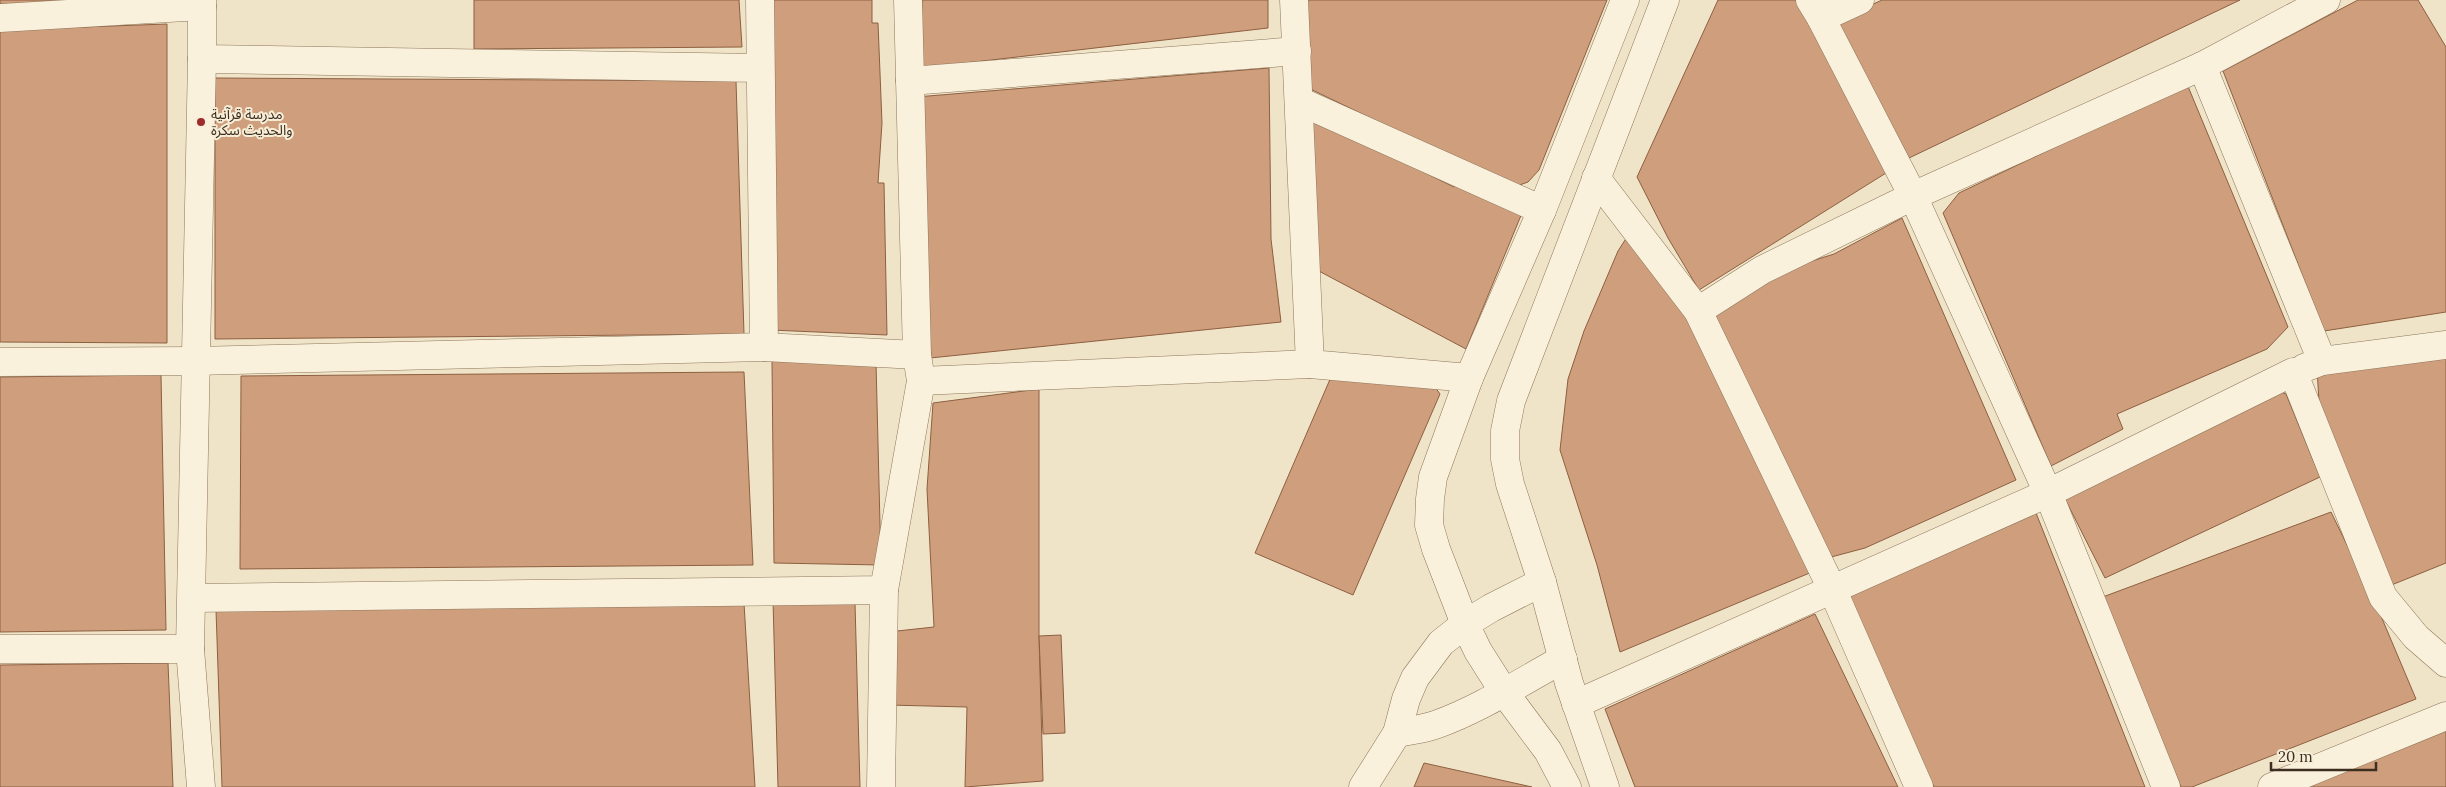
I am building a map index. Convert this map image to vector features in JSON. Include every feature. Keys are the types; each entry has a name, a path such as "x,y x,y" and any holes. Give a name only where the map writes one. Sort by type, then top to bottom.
{"street":[{"path":"760,0 764,347"},
{"path":"881,787 884,590 919,368 908,0"},
{"path":"1294,0 1310,364"},
{"path":"1566,787 1548,751 1504,692 1478,651 1465,624 1436,549 1430,525 1430,516 1433,477 1469,378 1542,210 1625,0"},
{"path":"1605,787 1576,704 1542,582 1510,484 1505,459 1505,431 1511,401 1666,0"},
{"path":"1860,0 1815,9 1913,196 2048,493 2166,787"},
{"path":"1698,311 1762,270 1913,196 2202,66 2326,0"},
{"path":"0,18 202,3 195,361 193,598 190,649 201,787"},
{"path":"910,81 1296,51"},
{"path":"202,59 760,68"},
{"path":"2202,66 2322,361"},
{"path":"1299,102 1542,210"},
{"path":"1596,178 1698,311 1833,591 1919,787"},
{"path":"1576,704 1833,591 2048,493 2293,372 2322,361 2446,345"},
{"path":"0,362 195,361 764,347 919,368 1310,364 1469,378"},
{"path":"2293,372 2383,597 2416,637 2446,663"},
{"path":"1362,787 1397,734 1406,699 1415,678 1441,643 1465,624 1542,582"},
{"path":"193,598 884,590"},
{"path":"0,649 190,649"},
{"path":"1397,734 1433,726 1504,692 1563,659"},
{"path":"2272,787 2446,716"}],"building":[{"path":"0,0 144,0 0,4"},
{"path":"474,0 739,0 742,47 474,49"},
{"path":"765,0 872,0 872,23 878,23 882,123 878,183 884,183 887,335 770,330"},
{"path":"922,0 1268,0 1268,28 922,68"},
{"path":"1305,0 1607,0 1539,170 1528,182 1514,187 1304,86"},
{"path":"1718,0 1798,0 1886,173 1699,290 1668,238 1637,177"},
{"path":"1882,0 2240,0 1909,158 1837,21"},
{"path":"2358,0 2418,0 2446,47 2446,312 2324,331 2223,71"},
{"path":"167,24 167,343 0,342 0,30"},
{"path":"1269,68 1271,239 1281,322 930,358 916,97"},
{"path":"215,78 736,81 744,334 215,339"},
{"path":"2187,84 2288,327 2267,349 2117,414 2123,429 2051,466 1943,213 1959,193"},
{"path":"1310,116 1454,187 1458,184 1522,213 1466,349 1315,269"},
{"path":"1902,218 2016,480 1865,548 1820,560 1708,309 1764,276 1834,254"},
{"path":"1636,223 1652,234 1812,572 1620,652 1597,565 1560,450 1568,379 1584,331 1618,251"},
{"path":"2446,350 2446,563 2389,586 2320,419 2317,368"},
{"path":"772,360 876,362 881,565 774,563"},
{"path":"744,372 753,565 240,569 241,376"},
{"path":"161,375 166,630 0,632 0,377"},
{"path":"1427,376 1440,394 1353,595 1255,553 1331,377"},
{"path":"2271,388 2286,394 2320,477 2105,578 2060,489"},
{"path":"1039,389 1039,636 1043,781 965,787 967,707 888,705 888,632 934,627 927,489 933,403"},
{"path":"2331,512 2378,609 2416,699 2192,787 2181,787 2100,598"},
{"path":"2036,513 2145,787 1934,787 1843,594"},
{"path":"773,600 855,603 860,787 778,787"},
{"path":"744,603 755,787 222,787 216,610"},
{"path":"1815,614 1898,787 1635,787 1605,709"},
{"path":"1061,635 1065,733 1043,734 1039,636"},
{"path":"168,663 173,787 0,787 0,665"},
{"path":"2446,723 2446,787 2289,787"},
{"path":"1424,763 1532,787 1414,787"}],"place":[{"name":"مدرسة قرآنية والحديث سكرة","path":"201,122"}]}
